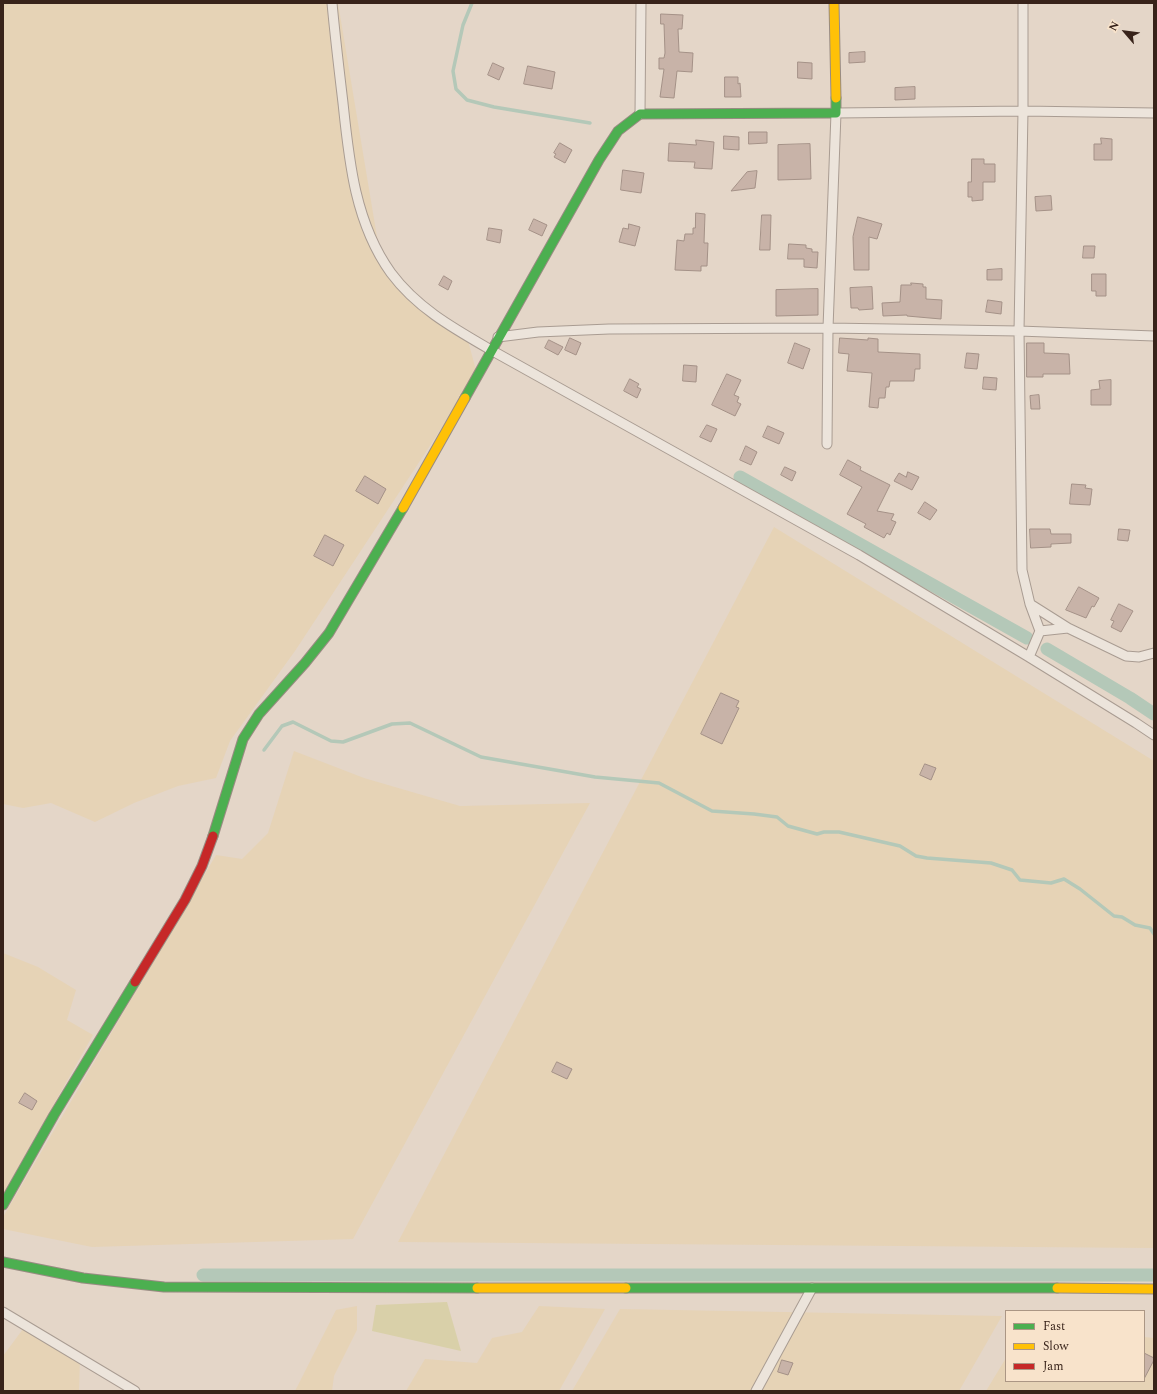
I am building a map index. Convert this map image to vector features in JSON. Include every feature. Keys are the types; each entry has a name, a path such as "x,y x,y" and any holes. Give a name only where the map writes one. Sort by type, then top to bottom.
{"street":[{"path":"332,3 348,147 358,204 370,238 391,273 415,299 440,321 860,555 1029,657 1136,723 1154,736"},
{"path":"640,114 641,3"},
{"path":"827,444 828,328 836,113 834,3"},
{"path":"1023,3 1024,111 1019,331 1022,570 1030,604 1040,631 1029,657"},
{"path":"3,1205 58,1109 185,900 202,866 216,829 243,739 260,714 329,633 599,160 618,131 640,114 1024,111 1154,113"},
{"path":"498,337 570,330 828,328 1019,331 1154,336"},
{"path":"1030,604 1068,628 1126,656 1139,657 1154,653"},
{"path":"1040,631 1068,628"},
{"path":"3,1262 75,1278 164,1287 447,1289 1154,1289"},
{"path":"756,1391 812,1288"},
{"path":"3,1312 135,1391"}],"shaded area":[{"path":"3,3 338,3 380,255 424,307 467,337 477,374 295,651 230,741 216,778 178,786 134,803 95,822 51,803 23,808 3,804"},
{"path":"774,527 1154,761 1154,1248 398,1242"},
{"path":"294,751 364,778 460,806 590,803 353,1239 92,1247 3,1229 3,1217 216,855 242,859 268,833"},
{"path":"3,953 38,967 76,990 67,1020 93,1035 3,1194"},
{"path":"447,1302 461,1351 372,1331 376,1305"},
{"path":"357,1306 357,1330 334,1376 332,1391 295,1391 336,1310"},
{"path":"539,1306 605,1309 559,1391 406,1391 425,1359 477,1363 492,1338 522,1332"},
{"path":"620,1309 1002,1316 959,1391 572,1391"},
{"path":"26,1325 80,1358 79,1391 3,1391 3,1356"},
{"path":"1145,1337 1154,1338 1154,1391 986,1391 1005,1360 1005,1382 1145,1382"}],"building":[{"path":"661,14 683,15 682,29 678,29 679,52 693,53 692,72 677,71 674,98 660,97 664,69 659,69 659,58 664,58 665,53 664,24 661,24"},
{"path":"865,52 865,62 849,63 849,53"},
{"path":"798,62 812,63 812,79 798,78"},
{"path":"493,63 504,68 499,80 488,75"},
{"path":"528,66 555,72 552,89 524,84"},
{"path":"725,77 738,77 741,97 725,97"},
{"path":"915,87 915,99 895,100 895,88"},
{"path":"749,132 767,132 767,143 749,144"},
{"path":"724,136 739,137 739,150 724,149"},
{"path":"1101,138 1112,139 1112,160 1094,160 1094,144 1101,144"},
{"path":"696,140 714,142 712,169 694,168 695,162 668,161 669,143 696,145"},
{"path":"560,143 572,150 565,163 554,157 556,154 554,153"},
{"path":"810,144 811,179 778,180 778,145"},
{"path":"972,159 984,159 984,164 995,164 995,182 983,182 983,200 972,201 972,197 968,197 968,182 971,182"},
{"path":"623,170 644,173 641,193 621,190"},
{"path":"757,171 755,188 731,191 747,172"},
{"path":"1051,196 1052,210 1036,211 1035,197"},
{"path":"696,213 705,214 704,243 708,243 707,266 701,266 701,271 675,270 677,240 684,241 685,234 693,234"},
{"path":"762,215 771,215 770,250 760,250"},
{"path":"858,217 882,224 877,239 869,237 869,270 854,270 853,237"},
{"path":"534,219 547,225 542,236 529,230"},
{"path":"629,224 640,227 635,246 619,242 623,228 628,229"},
{"path":"489,228 502,230 500,243 487,240"},
{"path":"789,244 806,245 806,248 812,249 812,252 818,252 817,268 804,267 804,259 788,259"},
{"path":"1084,246 1095,246 1094,258 1083,258"},
{"path":"1002,269 1002,280 987,280 987,270"},
{"path":"1092,274 1106,274 1106,296 1096,296 1096,291 1092,291"},
{"path":"444,276 452,281 448,290 439,285"},
{"path":"911,283 923,284 923,287 926,287 926,299 942,300 941,319 907,315 883,316 882,303 900,302 901,285 911,285"},
{"path":"872,287 873,309 859,310 858,308 851,308 850,288"},
{"path":"818,289 818,315 776,316 776,290"},
{"path":"988,300 1002,302 1001,314 986,312"},
{"path":"570,338 581,343 576,355 565,350"},
{"path":"840,338 868,340 868,338 878,339 878,352 920,354 920,369 915,369 914,381 890,381 889,387 886,387 885,398 879,398 878,408 869,407 872,373 847,371 849,354 839,353"},
{"path":"549,340 563,347 558,355 545,348"},
{"path":"795,343 810,349 803,369 788,363"},
{"path":"1027,343 1044,343 1044,353 1069,354 1070,374 1043,374 1043,377 1027,377"},
{"path":"967,353 979,354 977,369 965,368"},
{"path":"684,365 697,366 696,382 683,381"},
{"path":"727,374 741,380 734,395 739,397 737,402 741,404 735,416 712,405"},
{"path":"984,377 997,378 996,390 983,389"},
{"path":"630,379 639,384 637,387 641,389 637,398 624,391"},
{"path":"1111,380 1111,405 1091,405 1091,390 1100,389 1099,381"},
{"path":"1039,395 1040,409 1031,409 1030,396"},
{"path":"707,425 717,429 711,442 700,437"},
{"path":"768,426 784,433 779,444 763,437"},
{"path":"746,446 757,452 751,465 740,460"},
{"path":"848,460 861,467 860,470 890,485 877,511 894,514 891,520 896,522 890,535 887,533 884,538 864,527 866,524 847,514 862,487 840,475"},
{"path":"785,467 796,472 792,481 781,475"},
{"path":"908,472 919,477 912,490 894,481 899,473 906,477"},
{"path":"365,476 386,489 378,504 356,491"},
{"path":"1072,484 1086,485 1085,488 1092,489 1090,505 1070,504"},
{"path":"925,502 937,510 930,520 918,513"},
{"path":"1030,529 1050,529 1051,534 1071,534 1071,543 1051,544 1051,547 1031,548"},
{"path":"1119,529 1130,530 1128,541 1118,540"},
{"path":"325,535 344,545 333,566 314,556"},
{"path":"1079,587 1099,598 1094,607 1092,606 1086,618 1066,610"},
{"path":"1119,604 1133,611 1121,632 1111,627 1114,621 1111,620"},
{"path":"721,693 739,701 736,707 739,708 722,744 701,734"},
{"path":"925,764 936,768 931,780 920,775"},
{"path":"557,1062 572,1069 567,1079 552,1072"},
{"path":"25,1093 37,1101 32,1110 19,1103"},
{"path":"1145,1354 1154,1358 1145,1377"},
{"path":"782,1360 793,1363 788,1375 778,1372"}],"waterway":[{"path":"472,3 463,25 453,71 456,89 467,100 494,107 590,123"},
{"path":"740,477 1027,638"},
{"path":"1047,649 1130,698 1154,714"},
{"path":"264,750 282,726 293,722 331,741 343,742 392,724 410,723 481,757 595,777 659,783 712,811 777,817 788,826 817,834 824,832 839,832 900,846 916,856 991,863 1012,870 1020,880 1051,883 1064,879 1080,889 1114,916 1122,917 1135,925 1150,928 1154,934"},
{"path":"203,1275 1154,1275"}],"traffic: fast":[{"path":"465,398 599,160 618,131 640,114 836,113 836,98"},
{"path":"213,836 243,739 259,714 305,663 329,633 403,508"},
{"path":"3,1205 54,1115 135,982"},
{"path":"3,1262 83,1278 164,1287 477,1288"},
{"path":"626,1288 1057,1288"}],"traffic: slow":[{"path":"834,3 836,98"},
{"path":"403,508 465,398"},
{"path":"477,1288 626,1288"},
{"path":"1057,1288 1154,1289"}],"traffic: jam":[{"path":"135,982 185,900 202,866 213,836"}]}
